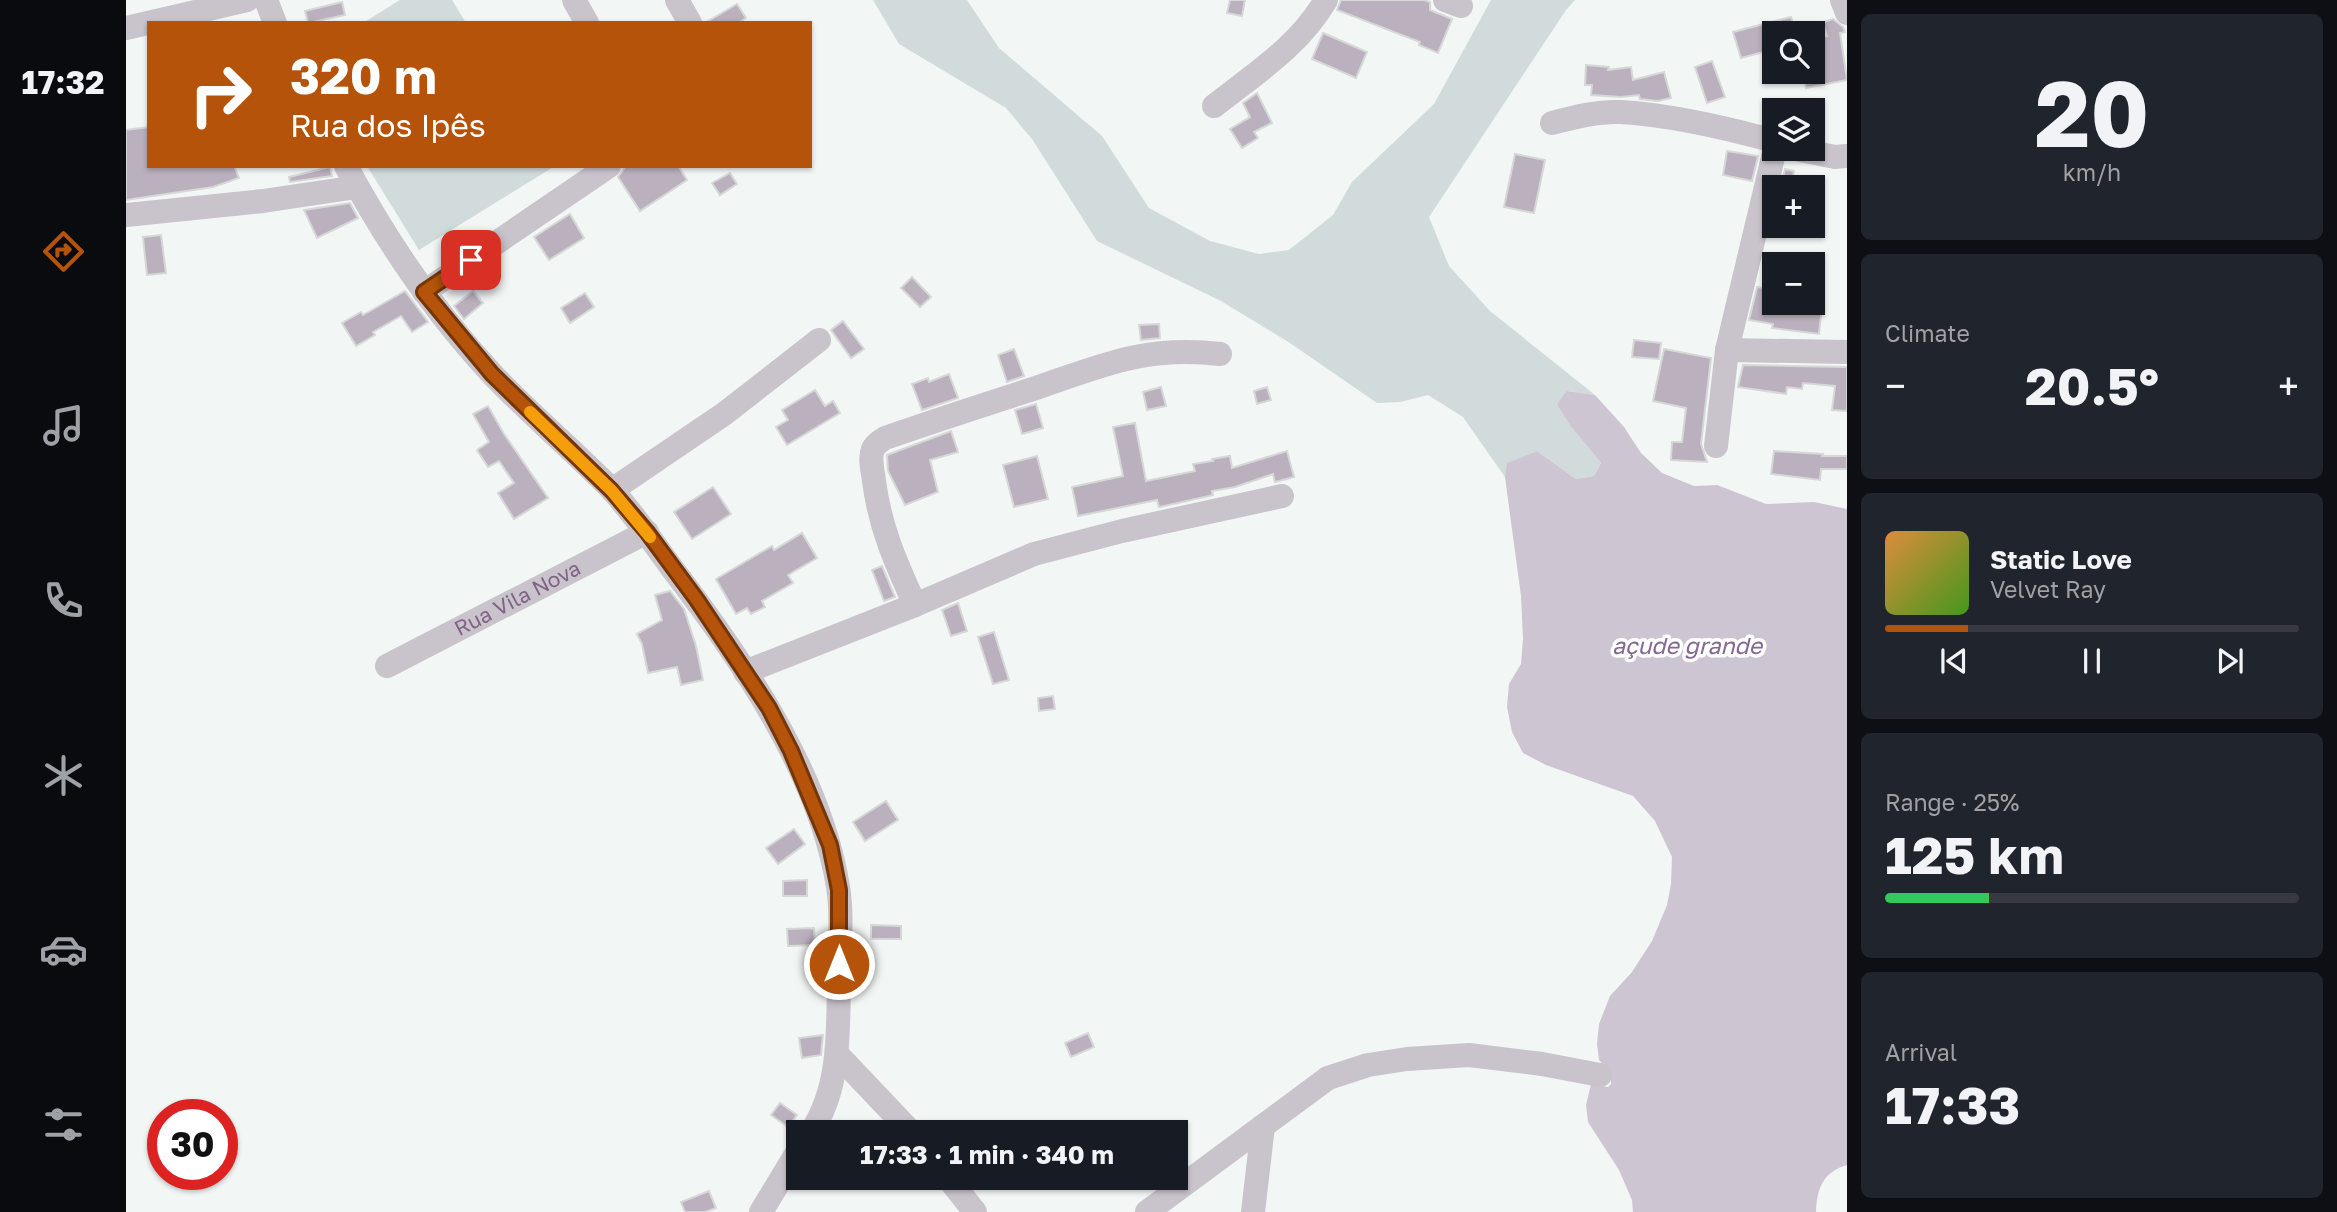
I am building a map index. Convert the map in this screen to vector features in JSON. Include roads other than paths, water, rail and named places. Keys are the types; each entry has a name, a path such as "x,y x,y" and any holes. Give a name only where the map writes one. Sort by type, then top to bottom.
{"street":[{"path":"156,21 247,0"},
{"path":"266,0 274,21"},
{"path":"574,0 586,21"},
{"path":"677,0 689,21"},
{"path":"1214,106 1293,44 1314,19 1325,0"},
{"path":"1842,0 1847,13"},
{"path":"126,28 147,23"},
{"path":"1552,123 1586,114 1620,112 1701,124 1762,138"},
{"path":"1825,155 1847,156"},
{"path":"1716,446 1727,350 1772,161"},
{"path":"424,292 606,168"},
{"path":"126,215 263,201 352,177 388,241 424,292 492,374 612,491 647,532 769,708 791,751 830,845 839,890 837,1054 834,1078 818,1120"},
{"path":"612,491 724,414 819,340"},
{"path":"1727,350 1847,352"},
{"path":"915,605 887,544 880,519 871,460 873,449 878,442 1119,359 1162,351 1220,354"},
{"path":"745,672 915,605 1034,554 1122,531 1282,496"},
{"name":"Rua Vila Nova","path":"387,666 647,532"},
{"path":"837,1054 900,1120"},
{"path":"1147,1212 1328,1078 1368,1065 1407,1059 1469,1055 1542,1064 1600,1075"},
{"path":"1253,1212 1263,1126"},
{"path":"761,1212 786,1171"},
{"path":"958,1190 975,1212"}],"water":[{"name":"açude grande","path":"1567,391 1595,395 1624,427 1641,453 1662,473 1694,486 1717,485 1766,504 1814,502 1847,509 1847,1165 1832,1172 1823,1182 1816,1212 1633,1212 1632,1200 1619,1170 1588,1122 1586,1105 1591,1084 1608,1087 1611,1084 1611,1073 1599,1060 1599,1024 1610,996 1632,972 1652,941 1667,905 1672,857 1655,821 1633,796 1546,765 1523,753 1512,732 1507,707 1509,684 1521,664 1523,639 1521,596 1505,477 1507,463 1537,451 1576,479 1594,476 1601,463 1572,428 1557,404"}]}
